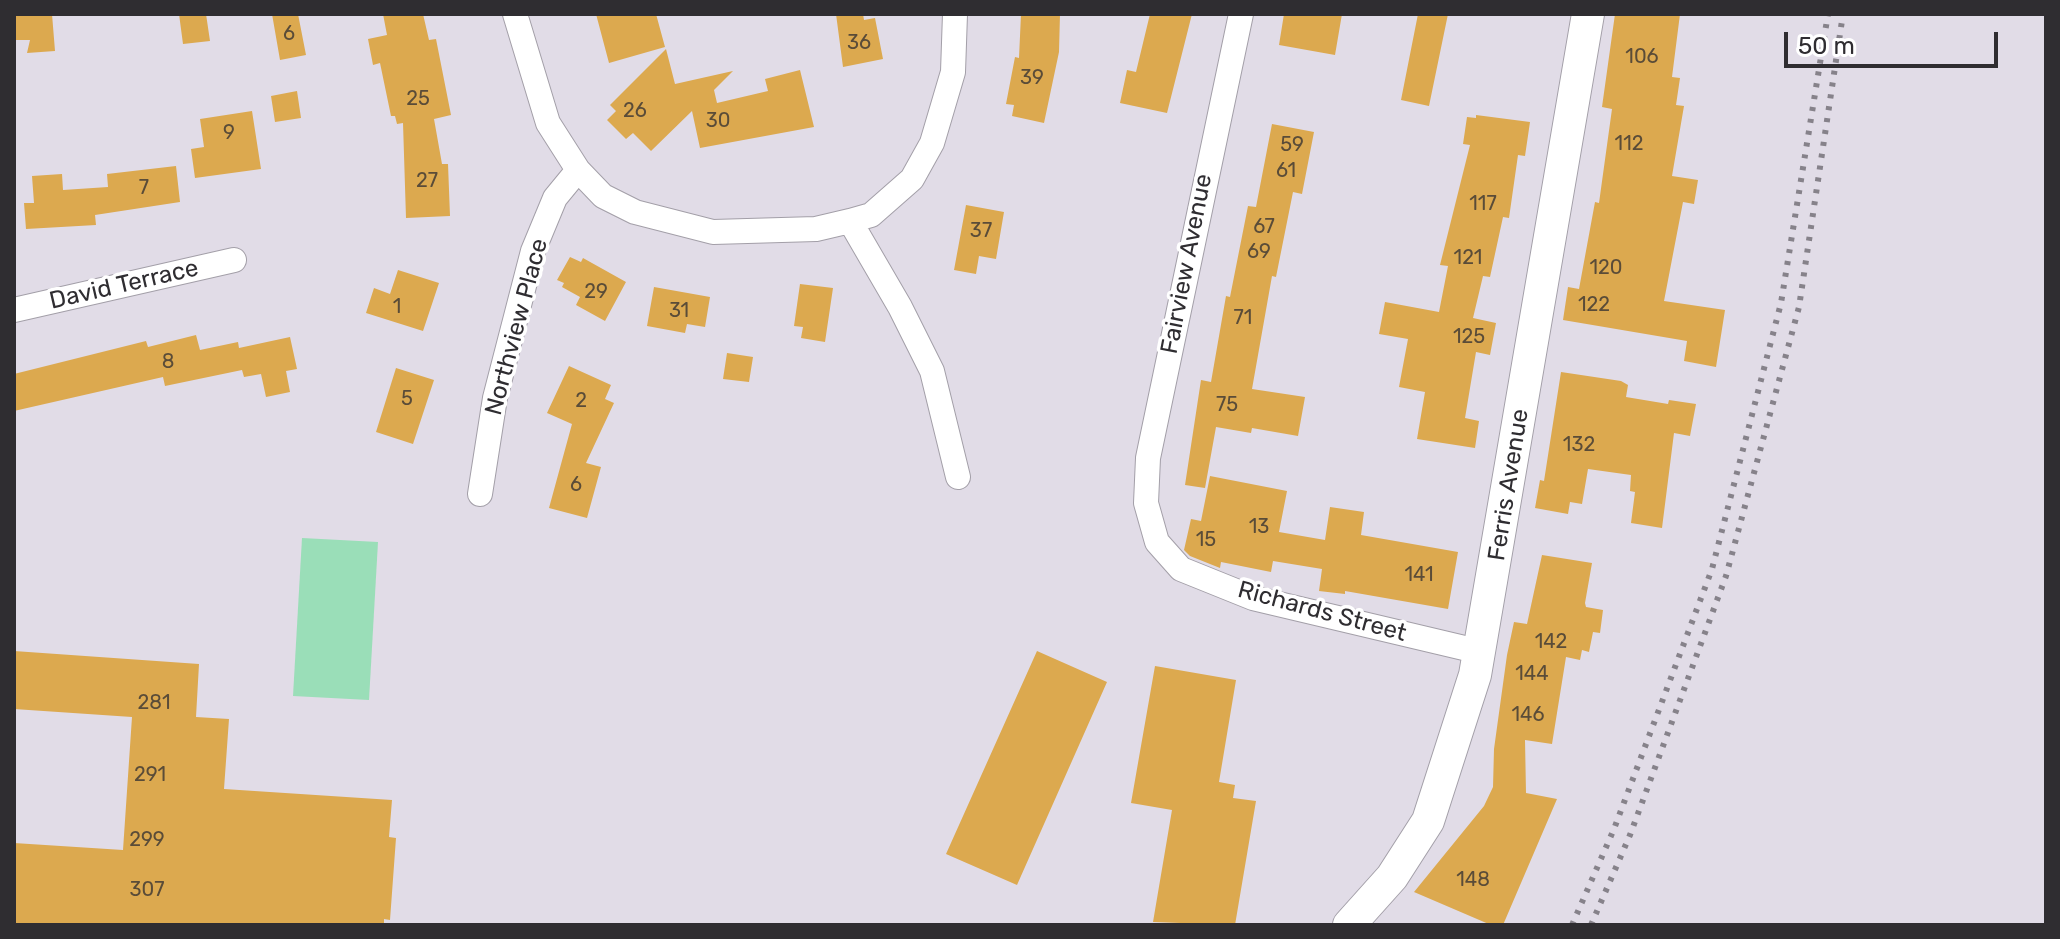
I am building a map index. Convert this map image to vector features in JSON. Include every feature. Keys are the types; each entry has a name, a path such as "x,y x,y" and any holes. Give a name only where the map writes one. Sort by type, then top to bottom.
{"street":[{"path":"515,14 548,123 578,170 603,196 635,212 713,232 816,229 850,221 871,215 912,179 932,143 953,72 955,14"},
{"name":"Fairview Avenue","path":"1149,515 1146,503 1148,458 1241,14"},
{"name":"Ferris Avenue","path":"1349,925 1392,877 1428,821 1452,755 1481,652 1588,14"},
{"name":"Northview Place","path":"480,494 495,398 533,251 555,198 578,170"},
{"path":"850,221 900,307 932,371 958,477"},
{"name":"David Terrace","path":"14,310 234,260"},
{"name":"Richards Street","path":"1149,515 1157,542 1181,569 1253,598 1481,652"}],"green space":[{"path":"302,538 378,542 369,700 293,696"}],"building":[{"path":"14,14 52,14 55,51 27,53 30,40 14,40"},
{"path":"179,14 206,14 210,41 183,44"},
{"path":"272,14 298,14 306,55 280,60"},
{"path":"383,14 423,14 429,40 436,39 451,115 434,119 442,164 448,164 450,216 406,218 403,123 397,124 395,116 391,116 380,63 373,65 368,39 387,35"},
{"path":"596,14 656,14 665,47 609,63"},
{"path":"836,14 863,14 864,20 875,18 883,59 843,67"},
{"path":"1021,14 1060,14 1059,52 1044,123 1012,116 1014,105 1006,104 1015,57 1019,58"},
{"path":"1150,14 1192,14 1167,113 1120,103 1127,70 1136,72"},
{"path":"1284,14 1342,14 1335,55 1279,45"},
{"path":"1418,14 1448,14 1429,106 1401,100"},
{"path":"1615,14 1680,14 1672,77 1680,78 1676,105 1684,106 1672,176 1698,180 1694,204 1683,202 1664,301 1725,310 1716,367 1684,361 1687,341 1563,320 1568,287 1579,289 1595,202 1599,203 1612,109 1602,107"},
{"path":"666,49 675,84 733,71 714,90 717,103 768,91 765,79 800,70 814,127 700,148 692,111 651,151 633,133 626,139 607,120 616,111 610,105"},
{"path":"297,91 301,118 275,122 271,96"},
{"path":"252,111 261,169 195,178 191,149 204,147 200,119"},
{"path":"1476,115 1530,122 1525,156 1518,155 1509,218 1503,217 1490,277 1483,276 1473,318 1496,323 1490,355 1476,352 1465,418 1479,421 1475,448 1417,439 1425,392 1399,387 1408,339 1379,334 1385,302 1439,312 1448,266 1440,265 1470,145 1463,144 1467,117 1476,118"},
{"path":"1272,124 1314,132 1302,194 1293,192 1276,277 1272,276 1252,389 1305,397 1298,436 1252,428 1251,433 1216,427 1205,488 1185,485 1201,380 1211,382 1226,296 1230,297 1248,206 1256,207"},
{"path":"176,166 180,202 95,215 96,225 26,229 24,203 34,203 32,176 62,174 63,190 108,187 107,174"},
{"path":"966,205 1004,212 996,259 979,256 976,274 954,270"},
{"path":"570,257 581,262 583,258 626,282 605,321 576,305 580,297 562,287 564,283 557,280"},
{"path":"398,270 439,283 423,331 366,313 374,288 390,294"},
{"path":"800,284 833,288 825,342 801,338 803,327 794,326"},
{"path":"654,287 710,297 705,327 687,324 685,333 647,326"},
{"path":"196,335 200,350 238,342 239,348 290,337 297,369 286,371 290,392 266,397 261,374 244,377 242,370 165,386 163,377 14,411 14,374 146,341 148,347"},
{"path":"727,353 753,357 749,382 723,379"},
{"path":"569,366 611,385 605,399 614,403 586,463 601,467 587,518 549,508 572,424 547,413"},
{"path":"396,368 434,380 413,444 376,432"},
{"path":"1561,372 1621,381 1628,385 1626,397 1668,404 1669,400 1696,404 1690,436 1674,433 1662,528 1631,523 1635,492 1630,491 1631,475 1588,469 1582,504 1570,502 1568,514 1535,508 1540,480 1544,481"},
{"path":"1210,476 1287,491 1279,532 1325,540 1330,507 1364,512 1361,535 1458,552 1448,609 1345,591 1345,594 1319,591 1322,569 1273,561 1271,572 1221,562 1220,568 1190,556 1184,550 1191,519 1201,521"},
{"path":"1542,555 1592,563 1585,603 1586,607 1603,610 1600,633 1593,632 1589,652 1582,650 1580,660 1566,657 1552,744 1525,740 1526,793 1557,799 1503,925 1491,925 1414,892 1484,806 1493,787 1494,749 1507,655 1514,622 1527,624"},
{"path":"14,651 199,664 196,717 229,719 224,789 392,800 389,837 396,838 390,920 384,919 384,925 14,925 14,843 123,850 132,717 14,709"},
{"path":"1037,651 1107,682 1017,885 946,854"},
{"path":"1155,666 1236,680 1219,782 1235,785 1233,798 1256,801 1235,925 1153,922 1172,810 1131,803"}],"railway":[{"path":"1572,925 1614,829 1712,569 1781,303 1828,14"},
{"path":"1591,925 1630,835 1726,576 1799,307 1843,14"}]}
